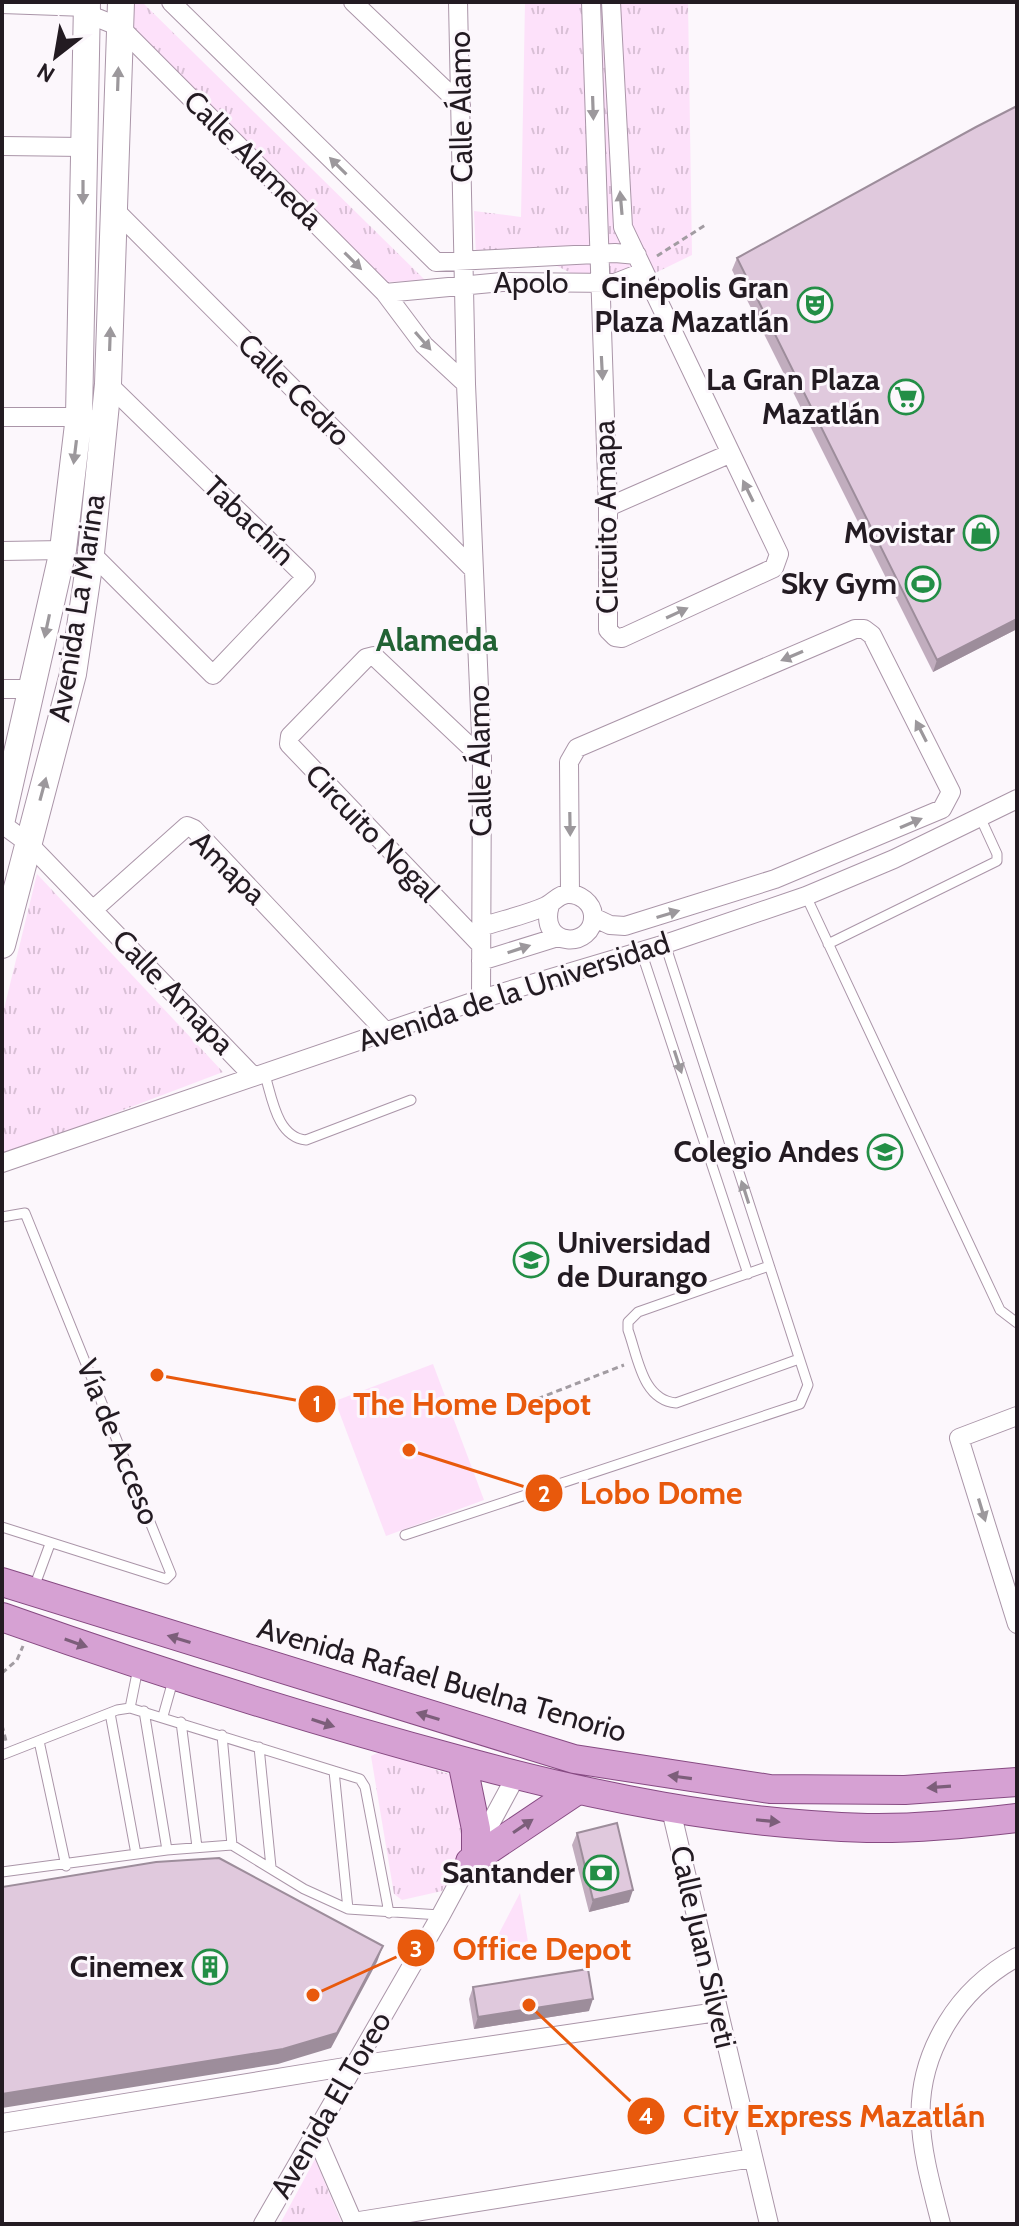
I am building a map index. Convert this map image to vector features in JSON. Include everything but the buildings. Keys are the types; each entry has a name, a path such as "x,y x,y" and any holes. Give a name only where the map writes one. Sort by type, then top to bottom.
{"main road":[{"name":"Avenida La Marina","path":"2,822 63,550 79,416 86,5"},
{"name":"Avenida La Marina","path":"2,945 73,674 91,553 108,384 120,14"},
{"name":"Avenida Rafael Buelna Tenorio","path":"2,1582 529,1747 659,1775 770,1789 905,1790 1017,1782"},
{"path":"2,1617 361,1735 576,1791 671,1810 867,1828 940,1826 1017,1818"},
{"path":"516,1776 529,1747"},
{"path":"462,1761 476,1829 473,1857"},
{"path":"473,1857 576,1791"}],"street":[{"name":"Apolo","path":"171,2 433,260 597,255 640,264"},
{"path":"353,2 461,105"},
{"name":"Calle Álamo","path":"458,2 466,384 482,758 481,999"},
{"name":"Circuito Amapa","path":"591,2 597,255 608,507 608,630 615,637 622,638 774,568 779,554 623,227 611,2"},
{"path":"2,4 86,5 95,17 120,14"},
{"name":"Calle Alameda","path":"120,14 385,293 424,345 466,384"},
{"path":"591,62 613,62"},
{"path":"2,146 83,147"},
{"name":"Calle Cedro","path":"115,210 474,570"},
{"name":"Apolo","path":"385,293 464,284 615,283 640,264"},
{"name":"Tabachín","path":"91,553 213,675 306,577 108,384"},
{"path":"2,417 105,418"},
{"path":"608,507 729,454"},
{"path":"2,551 63,550"},
{"path":"570,893 569,762 577,748 855,629 864,629 872,635 951,792 942,809 789,874 683,910 625,926 610,925 593,917"},
{"name":"Circuito Nogal","path":"481,944 291,751 289,744 290,736 366,658 374,656 482,758"},
{"path":"2,689 33,689"},
{"name":"Avenida de la Universidad","path":"2,1163 481,999 665,944 806,896 894,859 1017,799"},
{"name":"Avenida La Marina","path":"2,822 28,843"},
{"name":"Amapa","path":"94,909 187,826 194,829 386,1032"},
{"path":"28,843 94,909"},
{"path":"570,893 582,897 591,906 593,917 590,929 581,937 481,944 550,905 558,896 570,893"},
{"path":"550,905 546,916 549,928 558,937"},
{"name":"Calle Amapa","path":"94,909 258,1074"},
{"path":"1017,1416 959,1438 1017,1624"},
{"name":"Avenida El Toreo","path":"263,2224 351,2066 441,1915 516,1776"},
{"name":"Calle Juan Silveti","path":"671,1810 769,2224"},
{"path":"941,2224 921,2145 919,2091 930,2051 959,2003 997,1968 1017,1957"},
{"path":"2,2123 351,2066 717,2012"},
{"path":"315,2134 354,2223 753,2158"}],"lane":[{"path":"828,944 997,861 997,854 980,817"},
{"path":"806,896 1000,1310 1017,1323"},
{"path":"405,1535 800,1404 808,1385 665,944"},
{"path":"641,951 748,1274"},
{"path":"258,1074 282,1125 296,1139 306,1140 411,1100"},
{"name":"Vía de Acceso","path":"2,1217 19,1211 25,1213 171,1574 166,1579 2,1527"},
{"path":"769,1266 632,1316 628,1330 650,1391 666,1402 676,1403 799,1359"},
{"path":"32,1593 50,1544"},
{"path":"130,1708 139,1664"},
{"path":"163,1716 174,1675"},
{"path":"2,1755 130,1708 360,1779 365,1787 389,1913"},
{"path":"144,1711 167,1850"},
{"path":"110,1713 136,1854"},
{"path":"181,1722 197,1847"},
{"path":"222,1735 232,1845"},
{"path":"39,1741 66,1866"},
{"path":"259,1747 271,1867"},
{"path":"334,1771 348,1909"},
{"path":"2,1872 66,1866 167,1850 232,1845 304,1889 348,1909 441,1915"}],"path":[{"path":"640,264 707,224"},
{"path":"519,1406 639,1360"},
{"path":"2,1673 17,1660 31,1628"}],"green space":[{"path":"134,2 142,2 426,281 386,282 129,28"},
{"path":"525,2 688,2 692,255 651,275 614,279 571,273 545,260 476,256 474,211 521,217"},
{"path":"37,874 223,1072 2,1156 2,1017"},
{"path":"433,1364 484,1500 386,1536 335,1401"},
{"path":"380,1752 458,1777 469,1848 442,1891 402,1900 394,1894 371,1756"},
{"path":"520,1893 528,1942 493,1945"},
{"path":"315,2159 342,2224 280,2224"}],"place":[{"name":"Cinépolis Gran Plaza Mazatlán","path":"815,305"},
{"name":"La Gran Plaza Mazatlán","path":"906,397"},
{"name":"Movistar","path":"981,533"},
{"name":"Sky Gym","path":"923,584"},
{"name":"Colegio Andes","path":"885,1152"},
{"name":"Universidad de Durango","path":"531,1260"},
{"name":"The Home Depot","path":"157,1375"},
{"name":"Lobo Dome","path":"409,1450"},
{"name":"Santander","path":"601,1873"},
{"name":"Cinemex","path":"210,1967"},
{"name":"Office Depot","path":"313,1995"},
{"name":"City Express Mazatlán","path":"529,2005"}],"district":[{"name":"Alameda","path":"437,640"}]}
